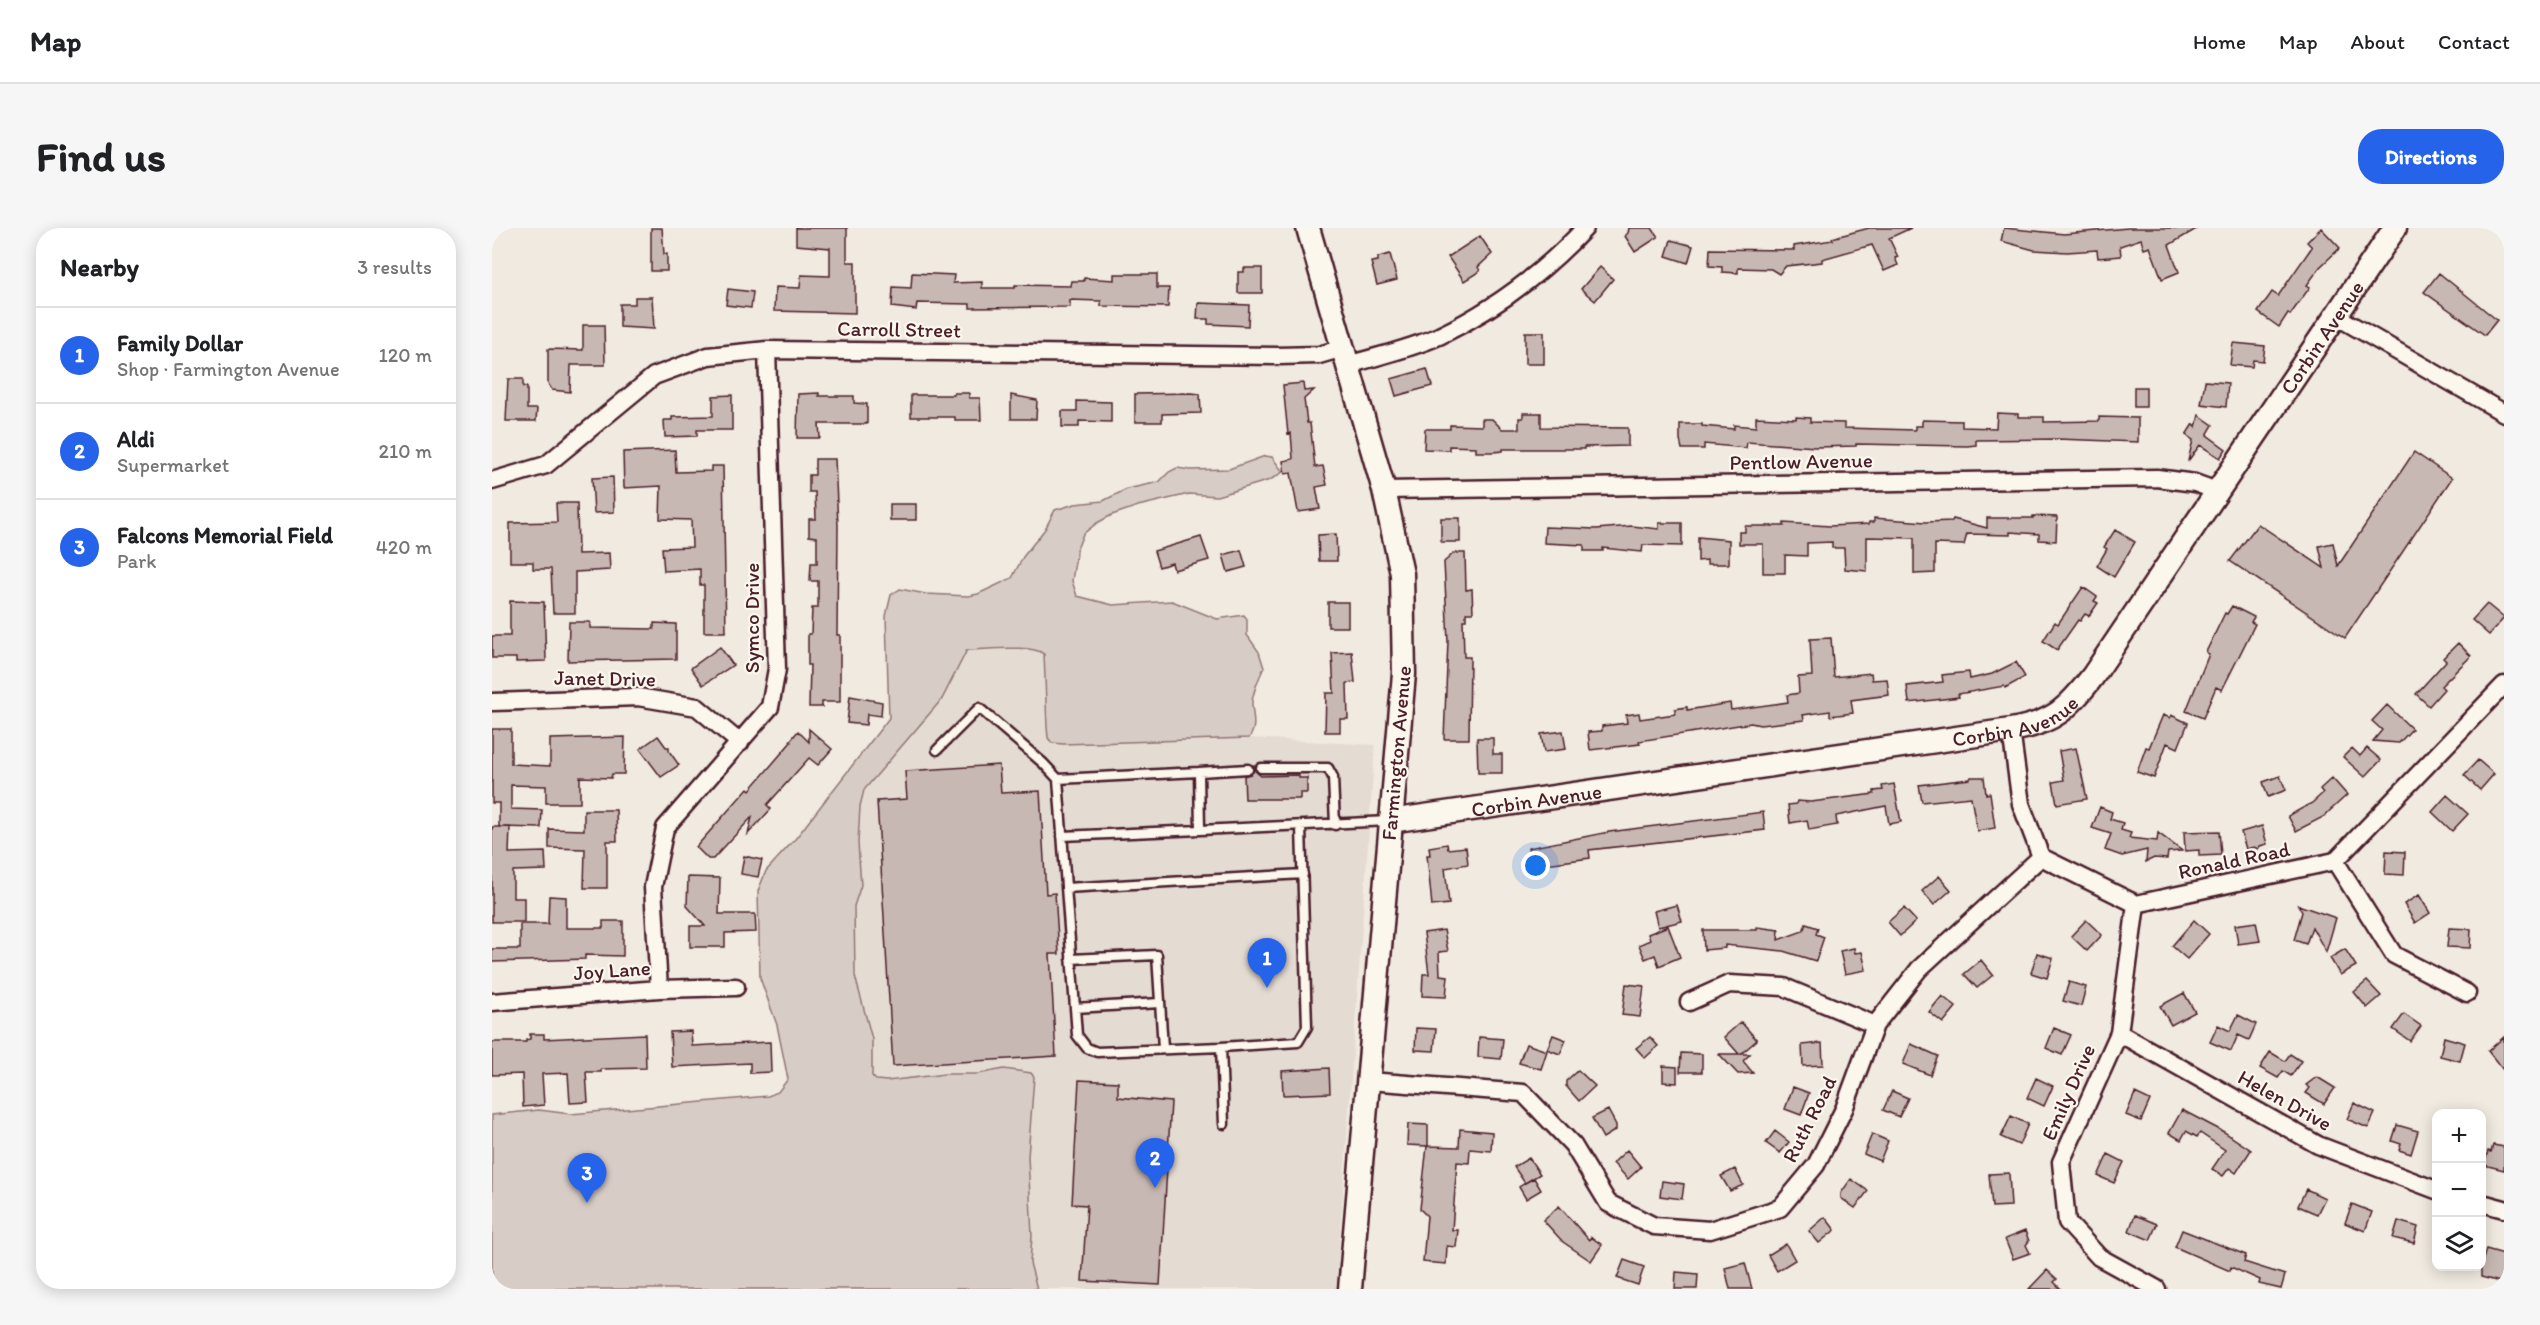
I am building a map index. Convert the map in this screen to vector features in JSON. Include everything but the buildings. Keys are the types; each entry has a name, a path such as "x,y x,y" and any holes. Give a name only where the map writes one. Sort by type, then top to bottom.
{"main road":[{"name":"Farmington Avenue","path":"1308,228 1384,490 1402,574 1404,674 1350,1289"},
{"name":"Corbin Avenue","path":"1390,821 2011,730 2034,726 2050,719 2074,700 2336,316 2390,230"}],"street":[{"name":"Carroll Street","path":"492,480 546,465 654,376 708,356 767,350 1345,357 1439,336 1502,302 1562,252 1585,228"},
{"path":"2336,316 2504,413"},
{"name":"Symco Drive","path":"659,989 653,887 665,828 770,707 777,669 767,350"},
{"name":"Pentlow Avenue","path":"1384,490 2157,478 2195,483 2217,491"},
{"path":"2467,993 2394,955 2335,861 2504,685"},
{"name":"Janet Drive","path":"492,702 648,698 697,707 740,743"},
{"path":"2011,730 2021,804 2041,857 2136,904"},
{"name":"Ruth Road","path":"1369,1081 1523,1093 1573,1145 1608,1203 1654,1226 1710,1230 1780,1208 1816,1165 1844,1109 1875,1025 1919,969 2041,857"},
{"name":"Ronald Road","path":"2136,904 2335,861"},
{"name":"Emily Drive","path":"2136,904 2119,1033 2061,1162 2067,1222 2099,1257 2157,1289"},
{"path":"1689,1002 1729,984 1784,987 1875,1025"},
{"name":"Joy Lane","path":"492,1002 659,989 736,987"},
{"name":"Helen Drive","path":"2119,1033 2318,1146 2432,1189"},
{"path":"2486,1204 2504,1209"}],"lane":[{"path":"937,750 979,708 1043,763 1058,779 1077,1035 1087,1048 1097,1052 1298,1042 1307,1027 1301,827"},
{"path":"1262,768 1328,768 1333,777 1335,825"},
{"path":"1058,779 1248,769"},
{"path":"1199,772 1200,830"},
{"path":"1062,836 1301,827 1390,821"},
{"path":"1066,888 1303,874"},
{"path":"1071,959 1157,956 1163,1048"},
{"path":"1075,1008 1160,1003"},
{"path":"1221,1047 1224,1124"}],"shaded area":[{"path":"1265,456 1272,457 1283,472 1270,480 1217,496 1189,494 1138,506 1097,523 1083,534 1077,549 1072,581 1077,596 1113,605 1172,601 1217,619 1244,615 1247,619 1247,635 1259,652 1264,668 1253,697 1254,726 1249,738 1052,743 1048,738 1047,727 1044,654 1019,648 967,650 942,699 864,790 860,806 858,843 861,885 854,906 855,976 872,1039 872,1076 876,1080 887,1081 945,1074 978,1074 1004,1069 1031,1073 1034,1077 1028,1157 1032,1236 1030,1263 1037,1289 492,1289 492,1115 539,1110 571,1114 768,1096 778,1092 788,1079 777,1025 760,978 758,891 766,871 796,838 889,718 886,616 891,595 900,589 926,594 968,596 978,594 1012,578 1023,557 1045,529 1055,510 1075,504 1103,501 1127,489 1159,482 1177,468 1229,469"},
{"path":"967,650 1040,651 1045,654 1047,727 1052,743 1249,738 1375,745 1336,1289 1037,1289 1030,1263 1032,1236 1028,1157 1034,1077 1004,1069 978,1074 945,1074 887,1081 876,1080 872,1076 872,1039 855,976 854,906 861,885 858,843 860,806 864,790 942,699"}],"place":[{"name":"Family Dollar","path":"1267,988"},
{"name":"Aldi","path":"1155,1188"},
{"name":"Falcons Memorial Field","path":"587,1203"}]}
